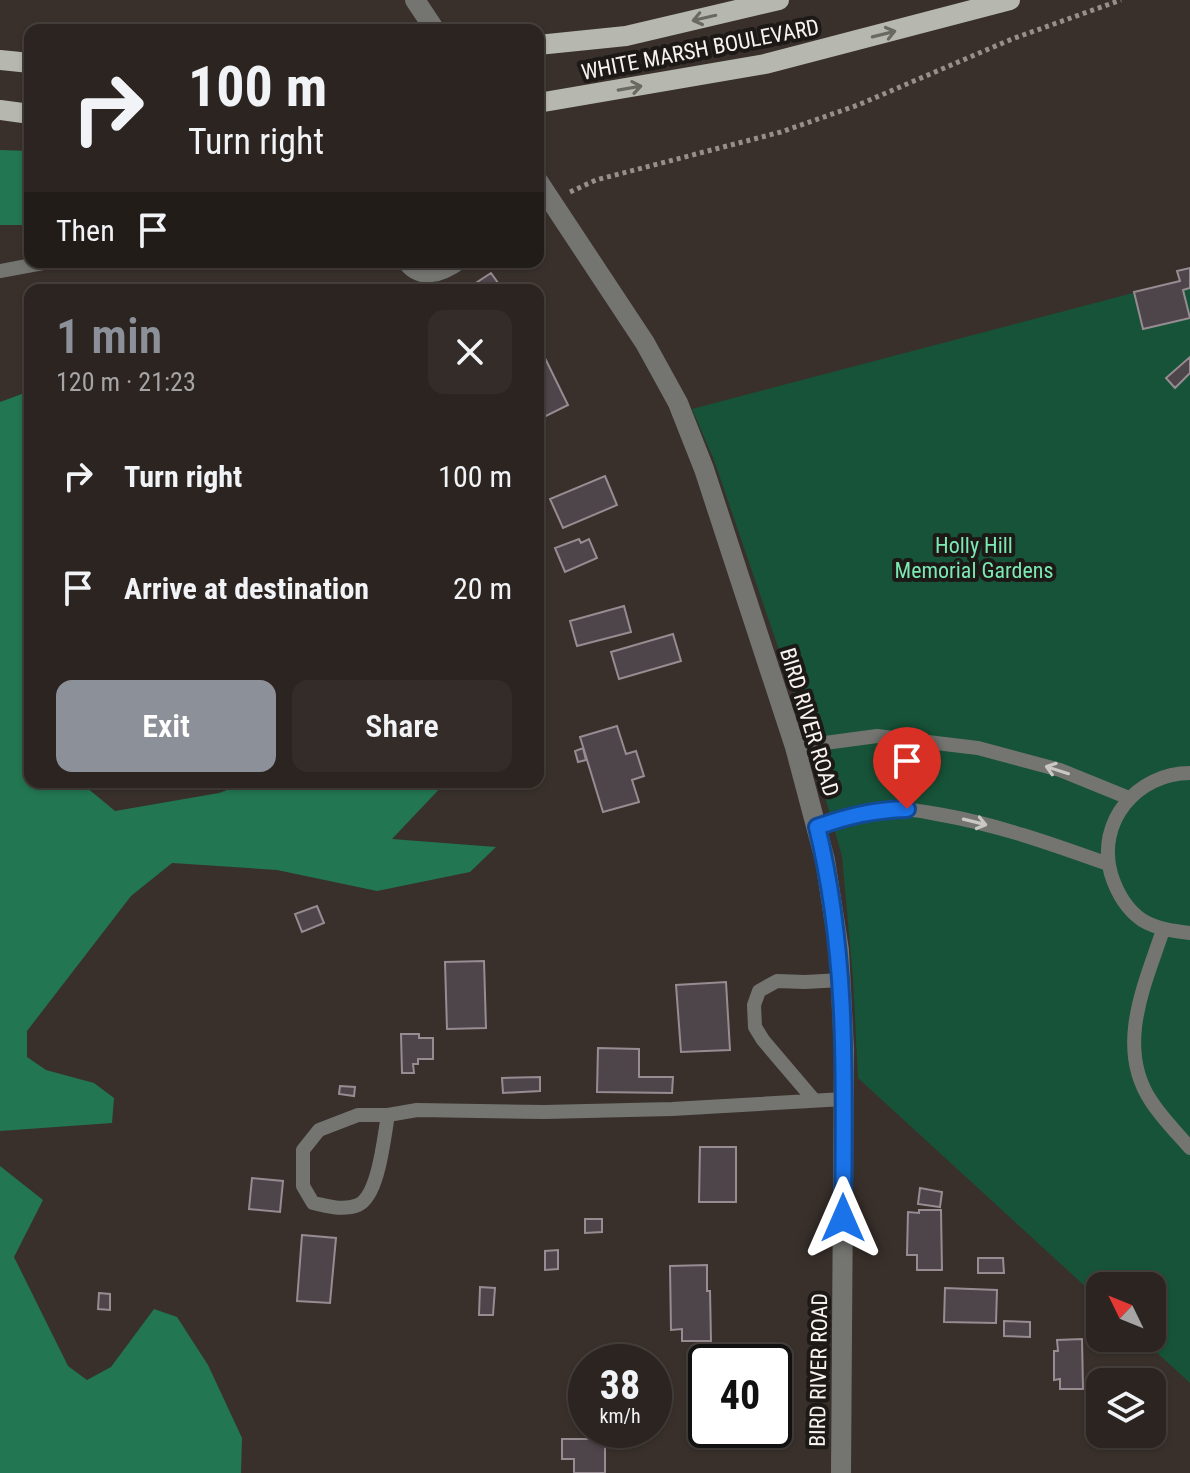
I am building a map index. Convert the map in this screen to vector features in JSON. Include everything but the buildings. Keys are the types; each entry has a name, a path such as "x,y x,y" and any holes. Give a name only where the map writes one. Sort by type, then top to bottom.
{"main road":[{"name":"WHITE MARSH BOULEVARD","path":"544,45 626,36 779,0"},
{"name":"WHITE MARSH BOULEVARD","path":"546,102 765,64 1010,0"},
{"path":"0,60 24,62"},
{"path":"0,110 24,113"}],"street":[{"path":"415,0 431,24"},
{"name":"BIRD RIVER ROAD","path":"544,204 645,343 678,403 704,469 795,747 817,827 832,902 841,980 844,1099 841,1473"}],"lane":[{"path":"0,271 24,267"},
{"path":"408,268 429,277 452,268"},
{"path":"795,747 877,736 978,748 1060,770 1129,798"},
{"path":"1190,773 1157,778 1139,789 1129,798 1111,829 1107,847 1108,864 1116,890 1127,906 1143,920 1163,930 1190,933"},
{"path":"817,827 878,809 907,809 1021,833 1108,864"},
{"path":"1163,930 1141,997 1134,1028 1134,1054 1150,1100 1190,1148"},
{"path":"814,1100 763,1040 755,1027 754,1005 759,991 777,981 841,980"},
{"path":"388,1115 373,1186 367,1198 358,1205 341,1209 313,1203 303,1186 303,1150 319,1130 358,1115 388,1115 417,1110 544,1112 672,1109 844,1099"}],"path":[{"path":"544,204 596,180 781,132 858,105 1012,39 1121,0"}],"green space":[{"path":"0,150 24,151 24,225 0,225"},
{"name":"Holly Hill Memorial Gardens","path":"1190,278 1190,1383 1156,1352 1166,1352 1166,1272 1086,1272 1086,1287 858,1078 842,856 801,714 714,460 692,409"},
{"path":"24,393 24,788 87,788 115,811 232,788 440,788 392,839 496,847 470,872 377,891 277,870 172,863 131,896 27,1031 27,1057 46,1070 94,1083 114,1098 112,1123 0,1131 0,402"},
{"path":"0,1166 43,1200 14,1257 68,1366 87,1380 111,1367 154,1309 177,1317 208,1365 242,1438 241,1473 0,1473"}],"route":[{"path":"843,1218 844,1050 841,980 830,889 817,827 878,809 907,809"}]}
